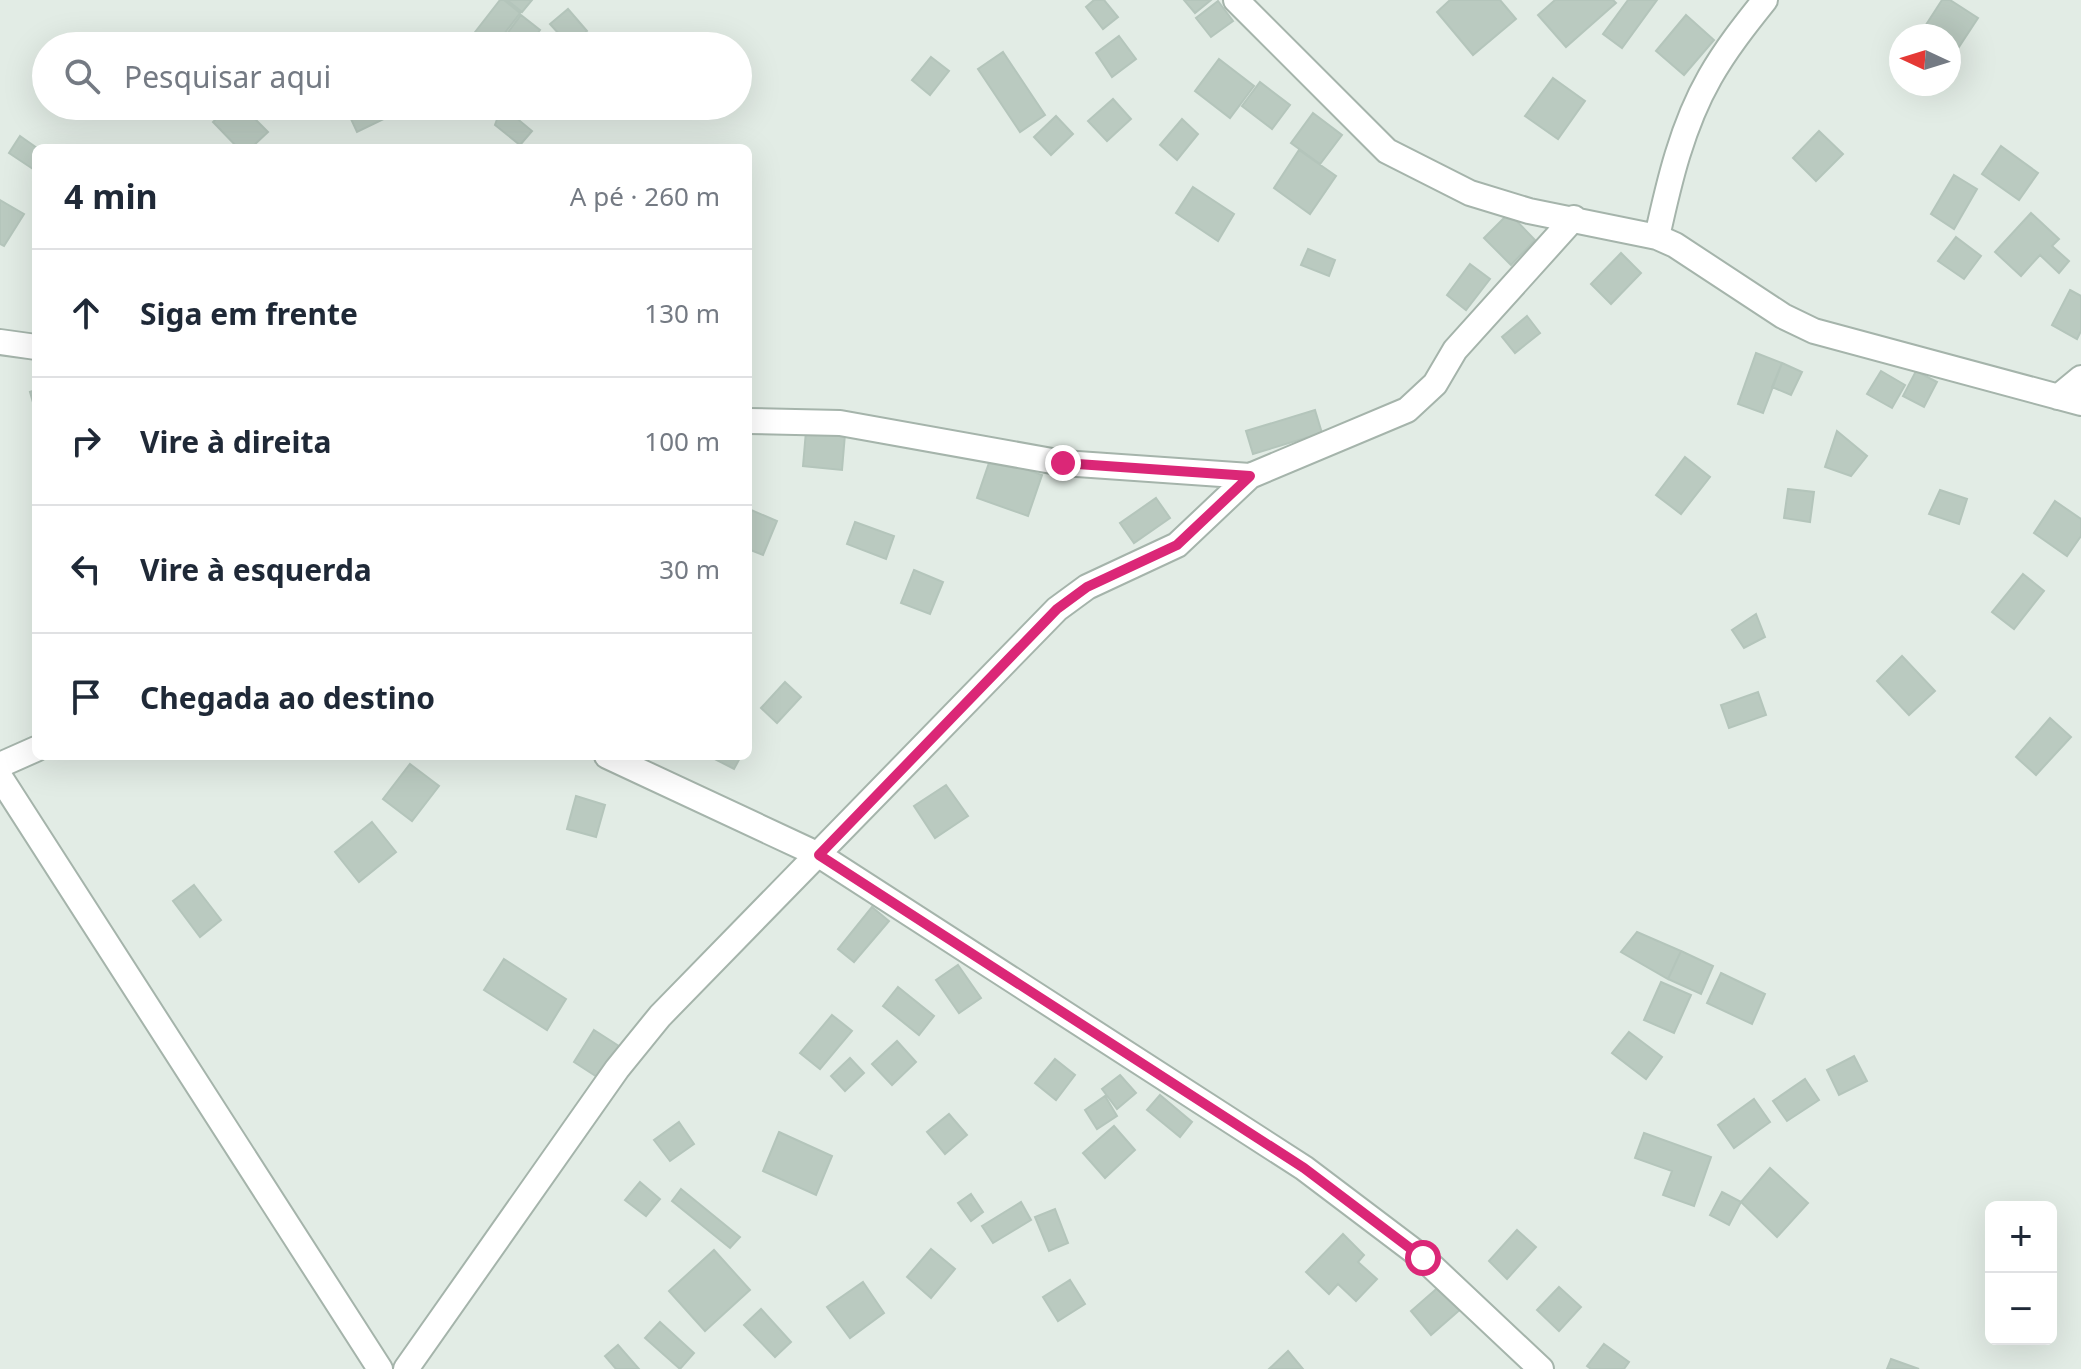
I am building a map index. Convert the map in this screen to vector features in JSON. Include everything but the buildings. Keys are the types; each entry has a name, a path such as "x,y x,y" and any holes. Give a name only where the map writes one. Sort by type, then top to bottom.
{"street":[{"path":"1236,0 1387,151 1470,193 1529,211 1657,237 1675,245 1783,316 1814,331 2070,400 2081,378"},
{"path":"1657,237 1679,147 1709,79 1765,0"},
{"path":"406,1369 617,1069 660,1016 1057,609 1087,587 1177,545 1250,476 1407,410 1435,384 1455,350 1574,218"},
{"path":"0,342 32,346"},
{"path":"752,421 840,423 1063,463 1250,476"},
{"path":"0,765 32,751"},
{"path":"616,760 819,855 1304,1168 1423,1258 1541,1369"},
{"path":"0,777 380,1369"}],"route":[{"path":"1063,463 1250,476 1177,545 1087,587 1057,609 819,855 1304,1168 1423,1258"}]}
